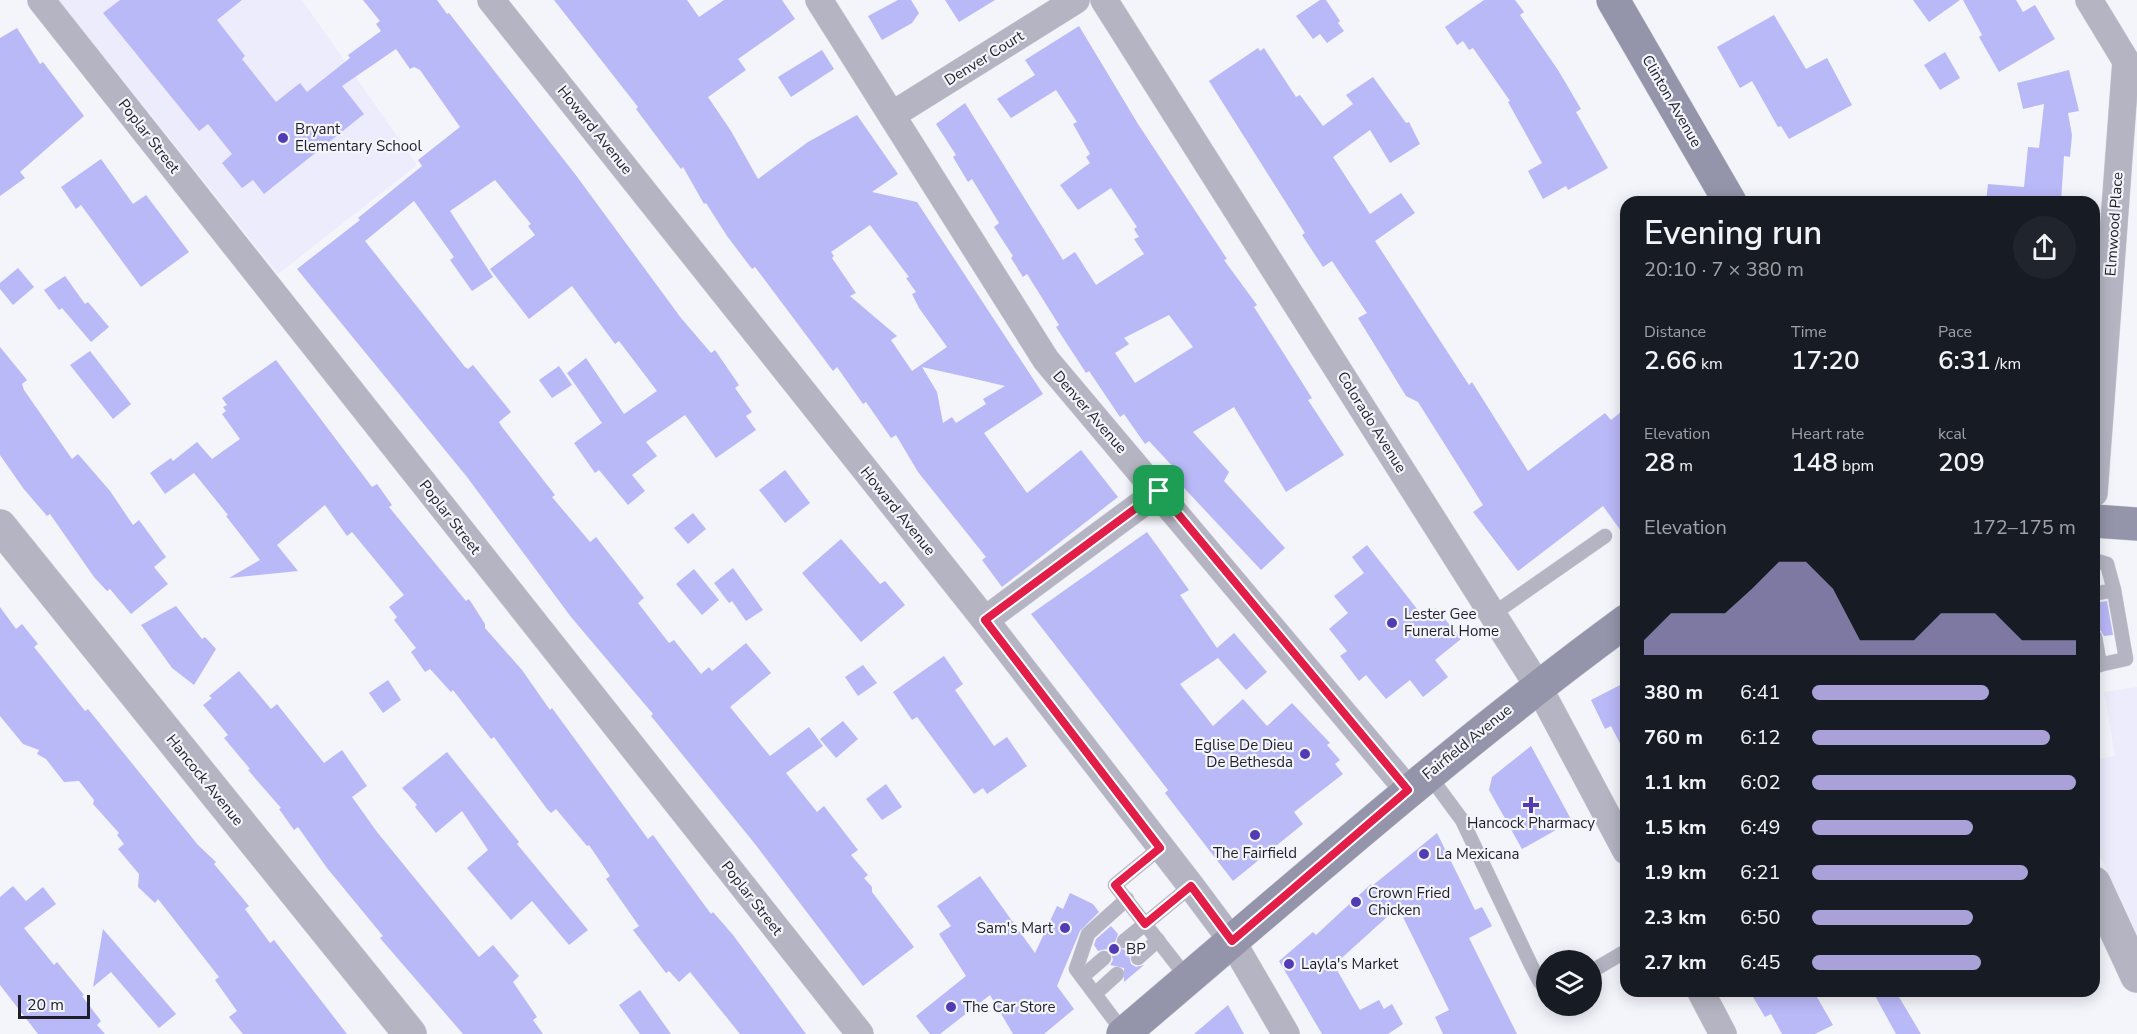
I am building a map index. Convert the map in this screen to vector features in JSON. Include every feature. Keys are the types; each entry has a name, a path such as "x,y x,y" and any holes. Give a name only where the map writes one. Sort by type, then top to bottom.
{"main road":[{"name":"Clinton Avenue","path":"1614,0 1727,196"},
{"path":"2100,521 2137,524"},
{"name":"Fairfield Avenue","path":"1123,1033 1418,782 1538,686 1620,625"}],"street":[{"name":"Poplar Street","path":"41,0 860,1034"},
{"name":"Howard Avenue","path":"491,0 985,620 1191,886 1232,941 1286,1034"},
{"name":"Denver Avenue","path":"819,0 1046,360 1159,491 1418,782"},
{"name":"Denver Court","path":"892,115 1076,0"},
{"name":"Colorado Avenue","path":"1104,0 1538,686 1620,840"},
{"name":"Elmwood Place","path":"2089,0 2126,61 2100,412"},
{"path":"985,620 1159,491"},
{"name":"Hancock Avenue","path":"0,526 410,1034"},
{"path":"2100,896 2137,976"},
{"path":"1704,997 1723,1034"}],"lane":[{"path":"1493,614 1605,536"},
{"path":"2100,562 2107,564 2114,590 2126,659 2100,664"},
{"path":"2100,593 2114,590"},
{"path":"1418,782 1461,820 1536,974"},
{"path":"1160,848 1115,885 1188,979"},
{"path":"1124,941 1191,886"},
{"path":"1123,1033 1076,969 1089,934 1127,899"},
{"path":"1137,957 1158,940"},
{"path":"1602,965 1620,955"},
{"path":"1082,977 1104,958"},
{"path":"1095,994 1117,974"}],"shaded area":[{"name":"Bryant Elementary School","path":"59,0 302,0 417,165 278,274"},
{"path":"2137,687 2137,934 2100,856 2100,759 2115,756 2104,692"}],"building":[{"path":"120,0 242,0 217,20 245,56 242,59 276,102 300,83 307,92 350,58 348,55 381,31 376,24 380,21 363,0 437,0 447,14 449,13 575,174 681,318 711,353 715,350 739,385 735,388 752,412 746,416 756,430 716,458 685,415 646,442 657,456 632,475 645,491 628,505 599,470 595,473 574,443 602,423 567,373 586,358 624,414 657,391 619,341 615,344 572,286 529,319 490,269 535,235 528,226 531,224 495,180 450,211 493,277 472,291 450,260 454,257 414,201 365,241 465,367 468,369 473,365 511,412 499,422 502,427 555,495 552,497 590,542 596,537 644,598 638,603 669,643 674,640 701,674 709,667 712,671 746,643 771,673 730,707 770,756 809,727 823,746 786,773 817,812 824,806 858,850 851,855 868,875 864,878 872,887 872,892 914,947 863,986 755,844 651,716 653,714 571,617 467,477 297,269 360,220 358,218 422,166 418,160 460,127 420,70 414,67 410,69 396,49 342,86 364,114 264,194 253,180 242,188 222,163 232,154 208,124 199,131 103,13"},
{"path":"554,0 687,0 699,17 724,0 782,0 795,19 738,59 746,70 708,97 731,131 758,179 808,142 857,115 898,174 872,192 917,202 1043,394 984,433 1027,493 1081,450 1118,497 1002,587 982,560 986,557 918,472 896,435 891,438 866,402 863,404 837,367 833,371 755,267 752,269 706,203 704,204 683,167 681,169 636,109 638,107","holes":["870,225 909,277 906,278 916,292 912,294 919,308 947,347 912,371 891,340 897,336 850,296 856,293 832,258 834,256 831,252","922,367 971,378 1005,386 983,399 986,404 956,423 952,417 943,423 937,392"]},
{"path":"898,0 911,0 919,13 912,23 882,40 868,16"},
{"path":"945,0 995,0 959,22"},
{"path":"1320,0 1326,0 1344,31 1327,43 1320,34 1313,39 1296,16"},
{"path":"1484,0 1515,0 1524,12 1520,15 1558,70 1581,109 1576,112 1608,168 1568,190 1566,186 1543,199 1528,171 1542,163 1508,102 1510,101 1473,48 1469,50 1463,41 1457,45 1445,27"},
{"path":"1913,0 1960,0 1929,22"},
{"path":"1963,0 2016,0 2023,12 2035,5 2055,39 1999,72 1979,37 1982,35"},
{"path":"1774,15 1806,69 1827,58 1852,105 1789,139 1781,126 1778,127 1752,81 1740,88 1717,47"},
{"path":"1079,26 1138,124 1227,259 1224,260 1257,305 1254,307 1312,398 1308,400 1344,455 1286,492 1234,407 1193,432 1229,472 1224,481 1285,548 1261,570 1170,473 1175,469 1149,441 1145,444 1124,414 1120,417 1089,371 1086,373 1056,327 1059,325 1027,274 1023,277 1011,258 1013,256 994,227 999,223 972,179 968,182 953,157 956,155 936,124 965,103 1063,260 1075,252 1096,285 1144,254 1134,239 1139,237 1134,229 1137,227 1111,188 1078,210 1060,185 1090,163 1086,157 1090,154 1073,124 1077,122 1056,90 1011,118 997,99 1035,75 1025,60","holes":["1169,315 1193,347 1135,383 1115,353 1129,344 1124,338"]},
{"path":"17,28 40,64 43,62 84,116 20,172 25,178 0,196 0,38"},
{"path":"1258,48 1260,51 1264,48 1296,97 1300,95 1323,126 1353,104 1346,95 1373,77 1406,123 1409,122 1420,144 1390,163 1370,130 1333,157 1370,214 1401,193 1415,213 1375,241 1469,385 1472,382 1528,471 1605,413 1611,420 1620,413 1620,530 1603,506 1518,571 1473,512 1483,505 1418,402 1406,396 1358,318 1367,313 1332,261 1323,267 1302,235 1305,233 1209,81"},
{"path":"822,50 834,69 791,97 778,77"},
{"path":"1945,52 1960,78 1940,90 1924,65"},
{"path":"2069,70 2079,111 2068,113 2072,135 2070,157 2064,156 2061,196 1987,196 1988,184 2024,187 2028,147 2039,148 2044,104 2023,109 2017,83"},
{"path":"101,159 133,204 146,195 189,252 141,287 81,205 76,209 61,187"},
{"path":"18,268 34,287 13,305 0,289 0,283"},
{"path":"65,276 85,304 88,302 109,327 91,342 62,308 59,310 44,290"},
{"path":"0,347 27,380 22,384 24,390 72,459 78,454 110,491 133,525 139,520 166,557 154,567 168,584 131,614 110,589 107,591 94,577 50,514 47,516 23,488 0,455"},
{"path":"90,351 131,404 113,419 70,365"},
{"path":"276,360 372,487 377,484 392,505 389,507 466,601 469,599 485,624 485,628 522,670 550,710 552,708 648,839 653,835 711,914 713,912 733,935 806,1034 740,1034 690,972 679,982 669,971 666,973 633,930 639,926 606,879 610,876 589,845 587,846 556,809 551,813 547,809 494,737 491,739 453,690 451,692 430,669 425,672 411,652 416,648 394,620 397,617 389,607 404,595 352,532 347,536 325,505 277,545 298,571 229,578 260,560 226,516 228,515 194,473 165,494 150,473 171,458 173,461 197,442 212,459 240,439 222,414 226,411 223,407 227,405 222,398"},
{"path":"559,366 572,385 552,398 539,380"},
{"path":"785,470 810,503 785,523 759,490"},
{"path":"693,513 706,529 688,544 674,528"},
{"path":"1147,532 1189,590 1180,595 1217,648 1234,633 1267,672 1246,690 1218,658 1180,684 1213,726 1243,699 1267,726 1292,703 1330,743 1327,745 1340,760 1335,764 1343,774 1294,812 1303,824 1233,881 1165,793 1168,790 1031,614"},
{"path":"841,539 880,584 885,581 905,605 861,642 802,573"},
{"name":"Lester Gee Funeral Home","path":"1367,545 1421,614 1424,612 1427,615 1436,608 1461,639 1435,660 1448,677 1423,697 1410,680 1386,699 1366,675 1359,681 1340,656 1347,651 1329,629 1348,613 1334,596 1364,573 1352,557"},
{"path":"733,568 763,610 746,621 732,601 729,603 714,583"},
{"path":"694,569 719,600 702,615 676,584"},
{"path":"2107,601 2113,635 2104,636 2100,631 2100,602"},
{"path":"176,606 202,639 205,637 216,649 194,685 172,668 141,625"},
{"path":"0,607 16,629 22,624 38,644 34,647 85,711 88,709 198,845 216,862 214,864 249,906 245,909 270,943 274,940 347,1034 243,1034 229,1017 237,1011 215,980 219,977 158,899 155,903 138,887 139,874 118,849 124,844 117,835 119,833 93,804 94,800 79,781 64,782 46,759 37,754 39,750 23,744 0,716"},
{"path":"944,656 963,684 955,690 994,746 1007,737 1027,766 987,794 983,788 974,794 917,717 912,720 893,692"},
{"path":"863,665 877,683 858,696 845,677"},
{"path":"239,671 271,709 277,704 324,763 342,750 367,786 352,797 377,832 479,957 493,945 519,976 513,982 537,1017 533,1020 543,1034 463,1034 380,938 383,936 327,868 298,827 294,830 279,809 281,808 224,738 228,735 203,705 212,698 209,696"},
{"path":"388,680 401,700 383,713 369,693"},
{"path":"1620,685 1620,743 1611,726 1605,729 1591,700"},
{"path":"843,721 858,739 836,758 820,739"},
{"name":"Hancock Pharmacy","path":"1531,746 1572,821 1522,849 1489,790 1492,777"},
{"path":"447,752 519,842 517,844 588,930 569,945 532,901 511,920 467,868 488,850 462,811 436,833 402,788"},
{"path":"886,784 902,807 882,820 866,799"},
{"path":"1437,833 1475,910 1482,907 1492,926 1469,938 1517,1034 1443,1034 1435,1017 1449,1010 1398,907 1334,965 1360,1010 1379,1000 1384,1009 1392,1004 1403,1024 1388,1034 1322,1034 1279,961 1313,932 1316,935 1371,884 1372,886"},
{"path":"980,876 1035,953 1057,906 1063,909 1070,893 1093,904 1099,912 1080,931 1057,986 1074,1009 1044,1034 1013,1034 990,995 940,1034 930,1034 916,1016 966,976 939,934 951,926 937,906"},
{"path":"13,886 26,901 43,887 56,904 24,928 54,965 57,962 84,995 82,996 101,1021 97,1025 105,1034 38,1034 0,985 0,897"},
{"name":"BP","path":"1111,926 1118,934 1115,942 1117,947 1125,950 1130,948 1132,951 1129,956 1131,964 1136,967 1144,965 1124,982 1124,968 1110,965 1113,960 1111,953 1106,949 1098,951 1094,945 1096,939"},
{"path":"103,929 176,1014 159,1028 111,972 93,987"},
{"path":"640,990 671,1034 640,1034 619,1005"},
{"path":"1753,997 1817,997 1833,1025 1815,1034 1782,1034 1771,1014 1765,1017"},
{"path":"1876,997 1899,997 1921,1034 1896,1034"},
{"path":"1228,1005 1244,1034 1194,1034"}],"place":[{"name":"Bryant Elementary School","path":"283,138"},
{"name":"Lester Gee Funeral Home","path":"1392,623"},
{"name":"Eglise De Dieu De Bethesda","path":"1305,754"},
{"name":"Hancock Pharmacy","path":"1531,805"},
{"name":"The Fairfield","path":"1255,835"},
{"name":"La Mexicana","path":"1424,854"},
{"name":"Crown Fried Chicken","path":"1356,902"},
{"name":"Sam's Mart","path":"1065,928"},
{"name":"BP","path":"1114,949"},
{"name":"Layla's Market","path":"1289,964"},
{"name":"The Car Store","path":"951,1007"}],"route":[{"path":"1159,491 1408,790 1232,941 1191,886 1145,924 1115,885 1160,848 985,620 1159,491"}]}
